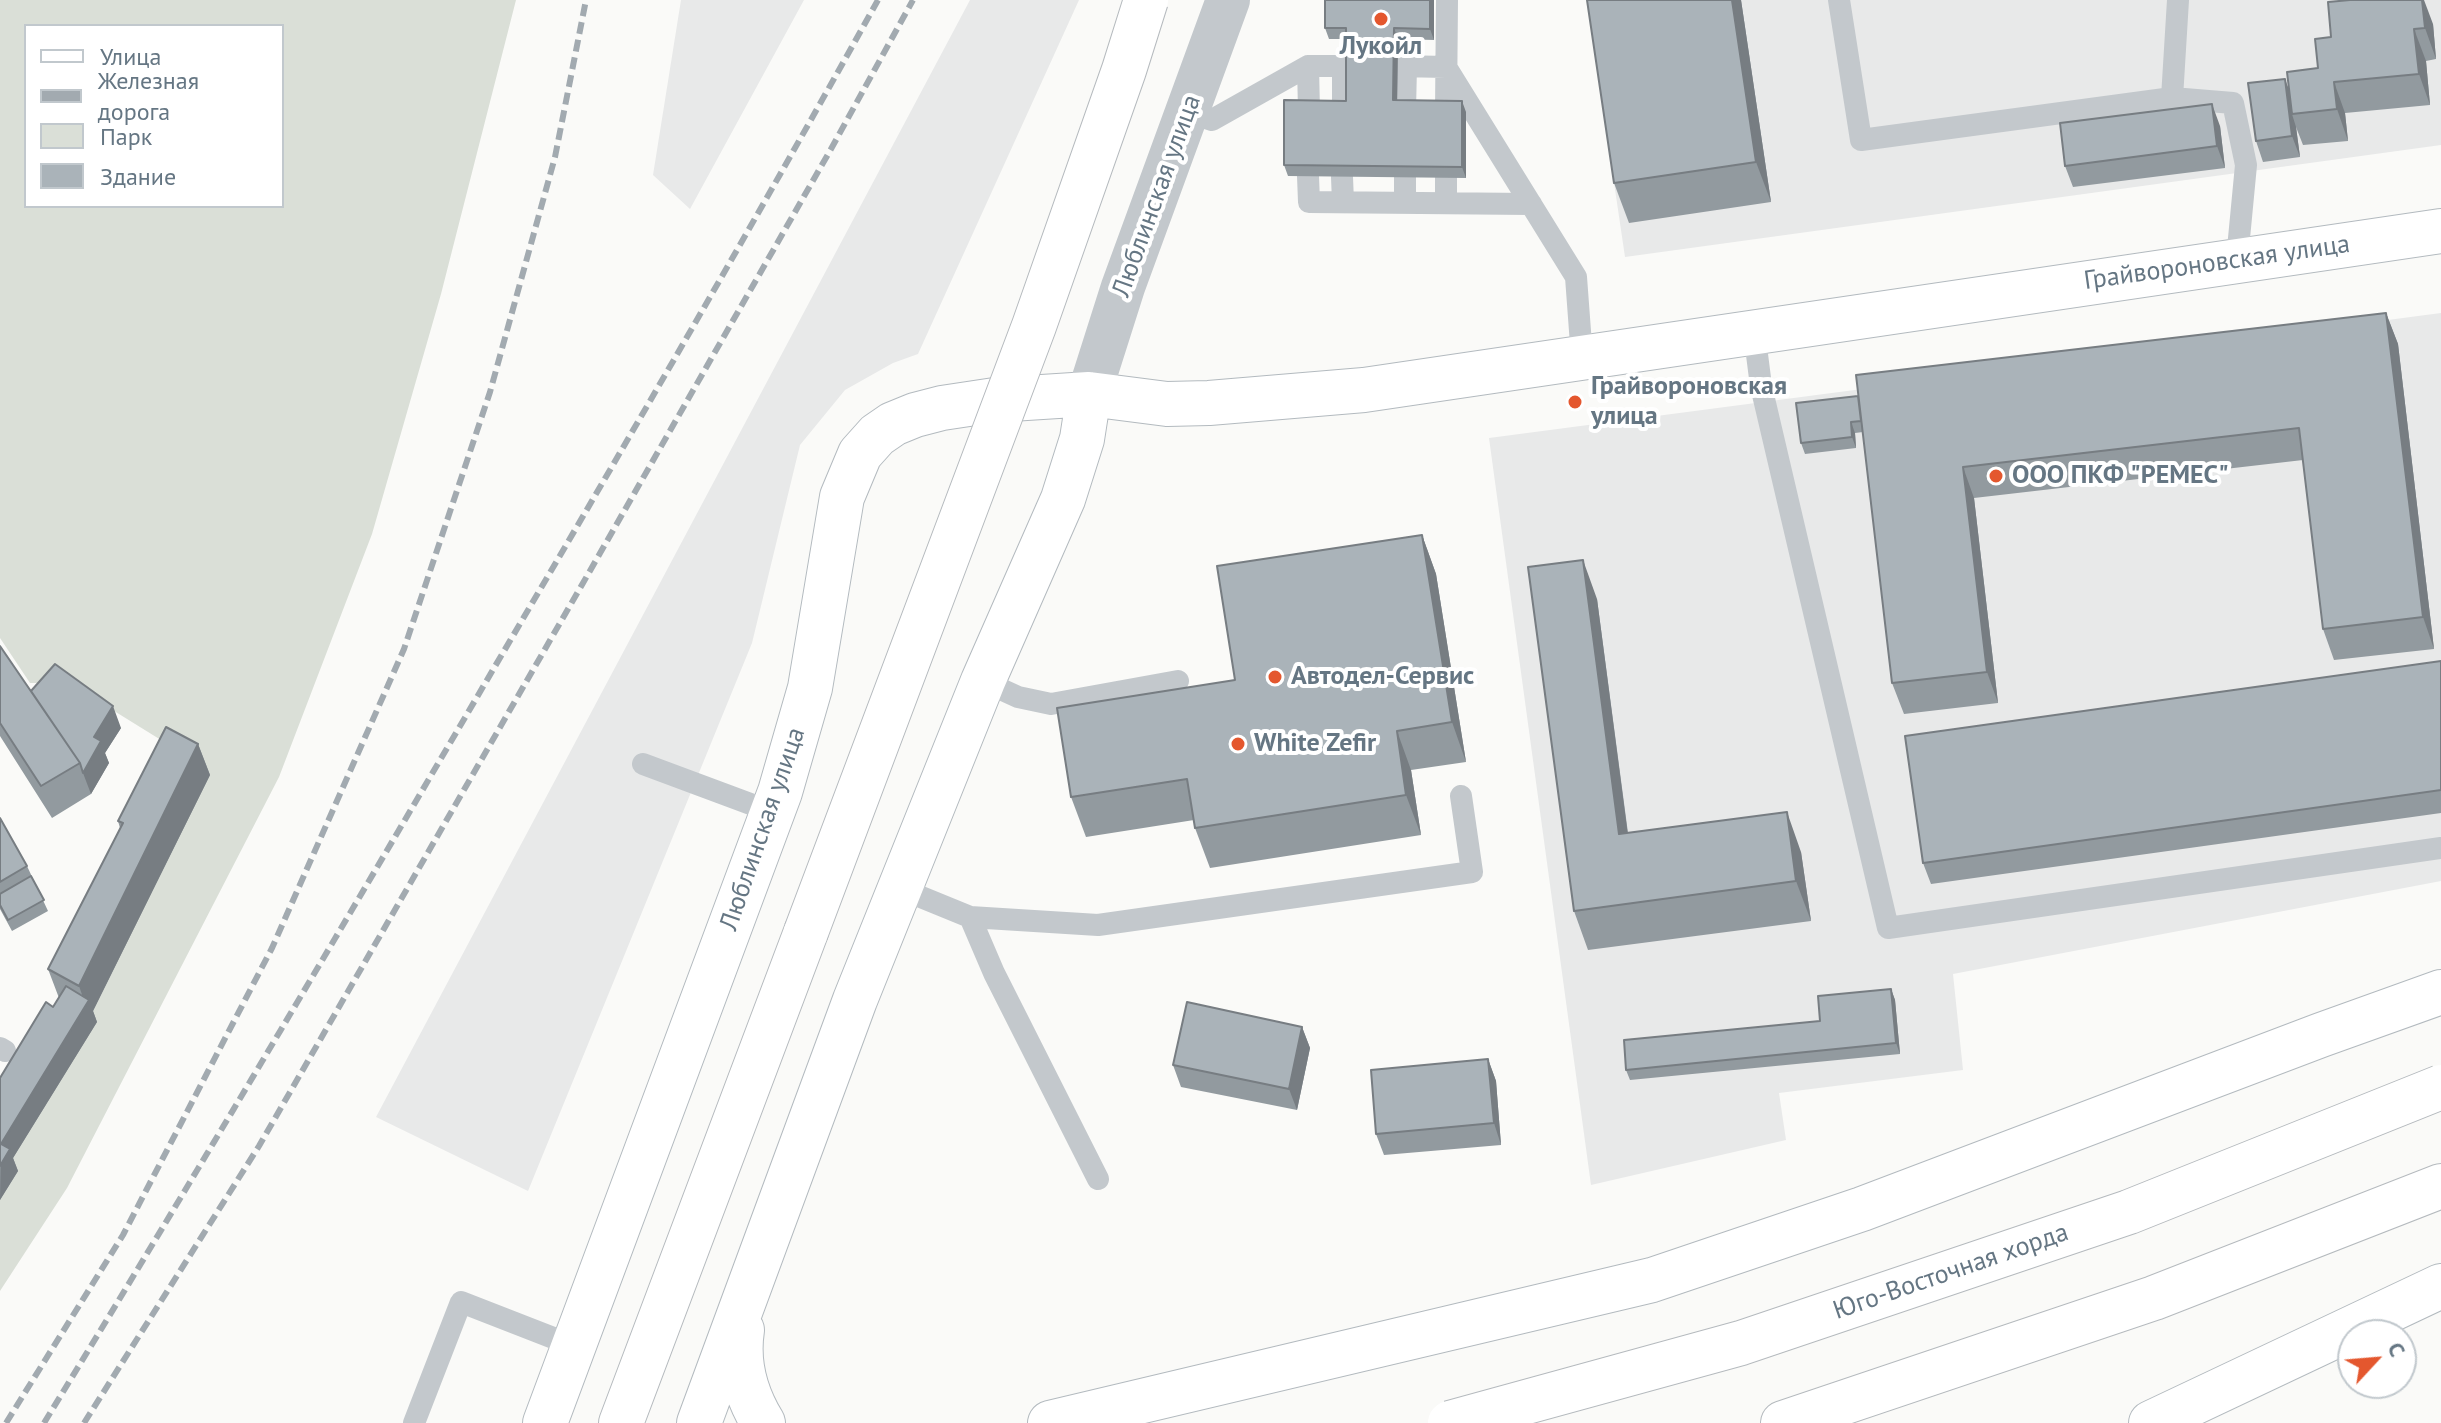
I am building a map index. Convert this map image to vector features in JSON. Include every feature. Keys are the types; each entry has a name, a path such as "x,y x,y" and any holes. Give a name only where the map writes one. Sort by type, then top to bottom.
{"main road":[{"path":"621,1423 1034,326 1146,0"},
{"name":"Грайвороновская улица","path":"1089,394 1167,404 1364,390 2441,231"},
{"name":"Люблинская улица","path":"545,1423 772,812 810,688 842,497 860,454 877,435 893,424 942,408 995,400 1089,394 1082,439 1063,499 983,681 899,888 748,1293"},
{"path":"1050,1423 1652,1280 1862,1209 2441,992"},
{"name":"Юго-Восточная хорда","path":"1450,1423 1741,1343 2099,1222 2441,1087"},
{"path":"1783,1423 2154,1298 2441,1186"},
{"path":"2151,1423 2441,1286"},
{"path":"699,1423 748,1293"},
{"path":"748,1293 740,1343 744,1385 763,1423"}],"street":[{"name":"Люблинская улица","path":"1089,394 1123,287 1228,0"}],"lane":[{"path":"1446,111 1447,0"},
{"path":"1839,0 1861,140 2172,98 2233,103 2246,165 2237,259"},
{"path":"2172,98 2178,0"},
{"path":"1308,66 1309,111"},
{"path":"1188,112 1212,120 1308,66 1347,66 1343,112"},
{"path":"1405,111 1402,66 1446,67"},
{"path":"1446,67 1576,277 1582,358"},
{"path":"1308,176 1309,202 1531,204"},
{"path":"1342,177 1343,202"},
{"path":"1405,177 1405,203"},
{"path":"1446,178 1446,203"},
{"path":"1754,331 1761,386 1888,928 2441,848"},
{"path":"983,681 1018,697 1051,704 1178,681"},
{"path":"643,764 772,812"},
{"path":"899,888 970,917 1098,925 1472,872 1461,796"},
{"path":"970,917 994,973 1098,1179"},
{"path":"414,1423 461,1302 574,1346"}],"shaded area":[{"path":"681,0 804,0 690,209 653,175"},
{"path":"970,0 1079,0 918,354 893,363 845,390 800,445 752,643 528,1191 376,1117"},
{"path":"1587,0 2441,0 2441,145 1625,257"},
{"path":"2441,313 2441,881 1953,974 1963,1070 1779,1093 1786,1140 1591,1185 1489,438"}],"green space":[{"path":"0,0 516,0 441,294 372,534 279,777 67,1188 0,1291 0,1143 169,745 69,683 30,683 0,638"}],"building":[{"path":"1325,0 1430,0 1430,29 1394,28 1393,100 1462,101 1462,167 1284,165 1284,100 1346,101 1346,28 1325,28"},
{"path":"1587,0 1732,0 1756,162 1614,183"},
{"path":"2422,0 2425,28 2414,29 2419,74 2334,82 2337,109 2292,114 2287,72 2318,68 2315,39 2331,37 2328,2"},
{"path":"2285,79 2292,136 2256,141 2248,83"},
{"path":"2212,104 2217,146 2065,166 2060,123"},
{"path":"2386,313 2423,617 2323,629 2299,428 1963,467 1987,672 1892,683 1856,375"},
{"path":"1858,396 1861,421 1851,422 1852,437 1801,443 1796,403"},
{"path":"1422,535 1452,722 1397,731 1406,795 1195,828 1187,779 1071,797 1057,708 1235,680 1217,566"},
{"path":"1583,560 1619,834 1787,812 1796,881 1574,911 1528,567"},
{"path":"0,646 80,763 41,786 0,723"},
{"path":"2441,661 2441,790 1923,863 1905,736"},
{"path":"55,664 113,706 94,737 101,741 83,773 80,763 31,691"},
{"path":"166,727 198,744 79,986 48,969 123,823 118,821"},
{"path":"0,818 27,866 0,882"},
{"path":"31,876 44,900 8,920 0,905 0,894"},
{"path":"66,986 89,1000 1,1144 10,1149 0,1166 0,1078 46,1002 53,1007"},
{"path":"1891,989 1896,1043 1626,1070 1624,1040 1820,1021 1818,996"},
{"path":"1187,1002 1302,1027 1289,1089 1173,1065"},
{"path":"1488,1059 1494,1123 1376,1134 1371,1070"}],"railway":[{"path":"6,1423 123,1235 272,948 404,649 490,392 555,157 586,0"},
{"path":"44,1423 271,1047 543,585 878,0"},
{"path":"84,1423 259,1146 831,149 913,0"}],"place":[{"name":"Лукойл","path":"1381,19"},
{"name":"Грайвороновская улица","path":"1575,402"},
{"name":"ООО ПКФ \"РЕМЕС\"","path":"1996,476"},
{"name":"Автодел-Сервис","path":"1275,677"},
{"name":"White Zefir","path":"1238,744"}]}
